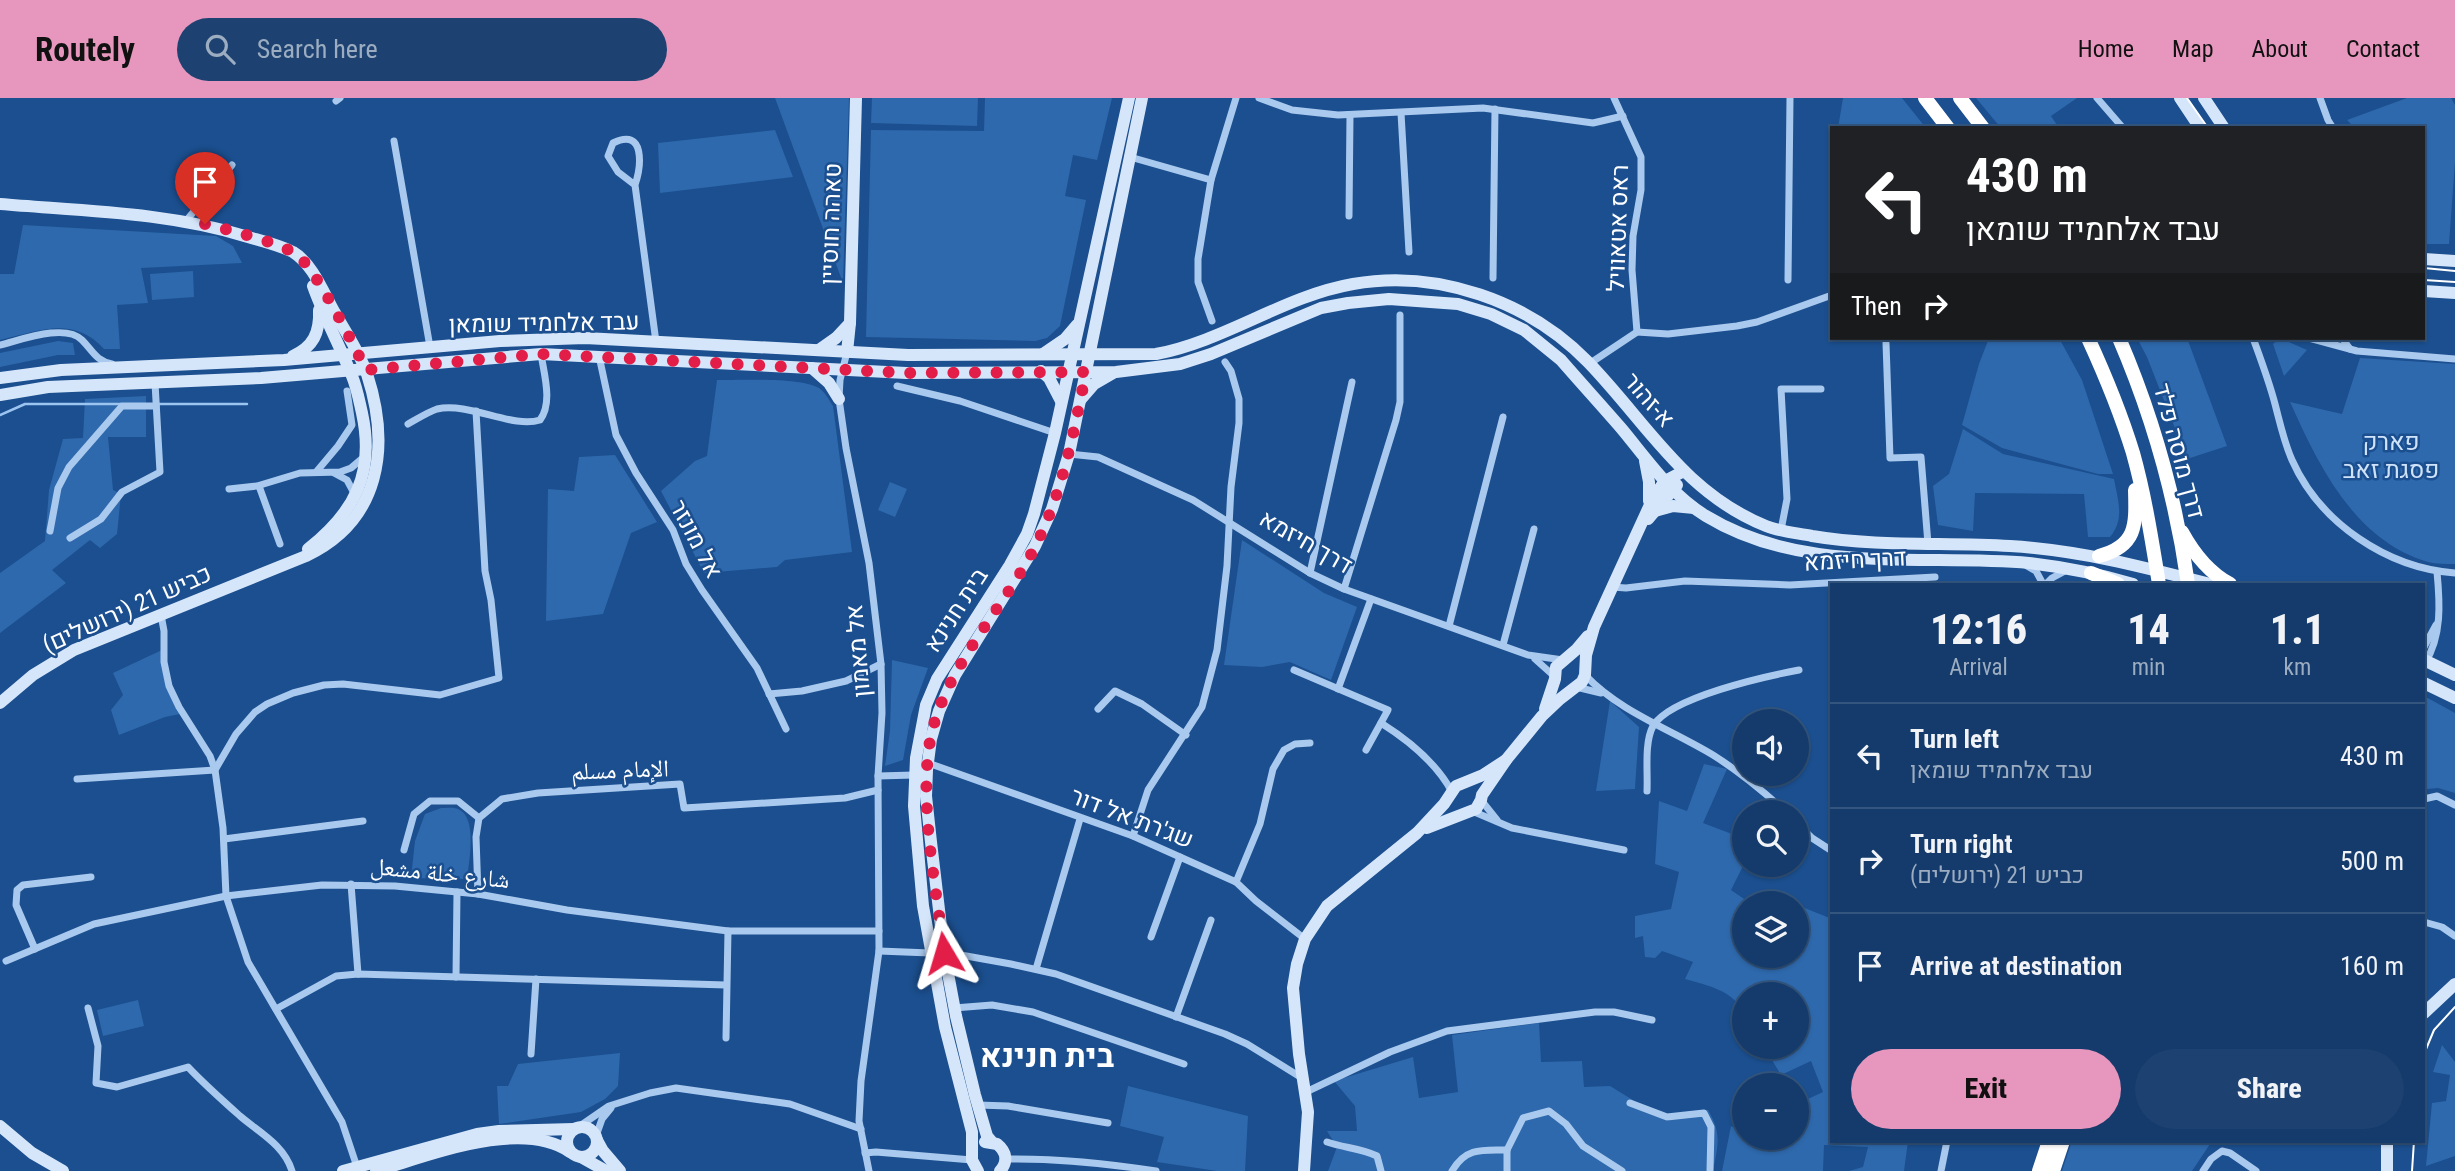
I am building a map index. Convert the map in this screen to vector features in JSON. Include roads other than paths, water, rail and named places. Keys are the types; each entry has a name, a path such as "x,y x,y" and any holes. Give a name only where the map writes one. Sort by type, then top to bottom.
{"highway":[{"path":"1925,98 1946,126"},
{"path":"1960,98 1981,126"},
{"name":"דרך מוסה פלד","path":"2089,340 2108,383 2134,457 2158,578"},
{"name":"דרך מוסה פלד","path":"2120,340 2159,446 2175,511 2187,581"},
{"path":"2099,556 2115,552 2130,537 2136,509 2134,457"},
{"path":"2175,511 2190,548 2211,571 2229,583"},
{"path":"2091,573 2116,583"},
{"path":"2039,1171 2048,1143"},
{"path":"2053,1171 2062,1143"}],"main road":[{"name":"טאהה חוסיין","path":"847,352 856,98"},
{"name":"בית חנינא","path":"976,1165 972,1132 945,1027 930,953 918,852 914,775 919,732 926,705 950,656 1010,565 1027,534 1034,514 1055,433 1129,98"},
{"name":"בית חנינא","path":"1003,1167 1002,1148 987,1136 954,1008 944,953 926,796 928,763 933,729 951,684 1035,546 1052,509 1069,454 1142,98"},
{"path":"2180,98 2199,126"},
{"path":"2204,98 2223,126"},
{"name":"כביש 21 (ירושלים)","path":"0,204 186,221 214,226 296,254 305,263 366,370 379,437 372,484 360,510 345,531 325,547 66,654 33,675 0,703"},
{"path":"2425,259 2455,261"},
{"name":"כביש 21 (ירושלים)","path":"278,566 308,549 333,528 354,499 361,483 367,452 365,425 351,372 319,303 305,263"},
{"name":"א-זהור","path":"1090,356 1156,354 1177,350 1291,303 1354,284 1404,282 1447,285 1495,300 1531,318 1558,337 1589,364 1700,487 1726,507 1769,527 1867,542 2018,547 2099,556 2158,578 2187,581"},
{"path":"2425,291 2455,293"},
{"name":"א-זהור","path":"1067,372 1116,372 1180,364 1211,354 1321,308 1348,303 1389,299 1458,304 1491,314 1524,330 1545,346 1561,360 1670,486 1704,515 1737,532 1772,545 1847,558 2023,563 2091,573 2129,583"},
{"path":"284,360 304,350 314,341 320,321 319,303"},
{"path":"1042,355 1065,340 1080,322"},
{"path":"819,351 850,323"},
{"path":"1096,325 1099,336 1108,349 1122,356"},
{"name":"עבד אלחמיד שומאן","path":"0,378 61,370 284,360 562,338 908,355 1090,356"},
{"name":"עבד אלחמיד שומאן","path":"0,395 48,387 351,372 541,354 906,373 1067,372"},
{"path":"811,368 826,380 839,399"},
{"path":"373,401 376,385 387,369"},
{"path":"1041,371 1049,378 1061,401"},
{"path":"1081,399 1094,384 1116,372"},
{"path":"1644,457 1652,509"},
{"path":"1542,716 1556,667 1585,640 1594,627 1639,530 1652,509 1654,496 1670,486 1684,471"},
{"path":"1652,509 1680,505 1695,508"},
{"path":"1417,833 1476,809 1506,760 1542,716 1582,682 1594,627"},
{"path":"1565,659 1577,660 1584,671"},
{"path":"2425,662 2455,675"},
{"path":"1555,678 1560,685 1574,688"},
{"path":"2425,683 2455,698"},
{"path":"1304,1171 1308,1112 1293,988 1305,939 1327,906 1417,833 1456,786 1506,760"},
{"path":"1466,782 1478,786 1482,798"},
{"path":"1452,793 1457,808 1469,811"},
{"path":"2425,1012 2455,984"},
{"path":"2425,1019 2439,998"},
{"path":"0,1126 32,1153 64,1171"},
{"path":"343,1171 477,1134 588,1128 620,1171"},
{"path":"576,1129 568,1136 567,1141 576,1155"},
{"path":"576,1155 595,1151 596,1138"},
{"path":"375,1171 469,1145 500,1140 544,1141 606,1171"},
{"path":"976,1165 982,1143 992,1142"},
{"path":"2387,1143 2387,1171"},
{"path":"2393,1143 2393,1171"}],"street":[{"path":"1212,321 1198,273 1211,180 1236,98"},
{"path":"1259,98 1292,110 1350,115 1495,109 1593,122 1623,116"},
{"name":"ראס אטאוויל","path":"1614,98 1637,144 1642,170 1633,236 1637,332"},
{"path":"1788,280 1790,98"},
{"path":"2097,98 2121,126"},
{"path":"2320,98 2332,126"},
{"path":"1493,278 1495,109"},
{"path":"1401,113 1409,252"},
{"path":"1349,216 1350,115"},
{"path":"635,185 618,172 608,156 613,143 620,140 627,140 635,145 640,153 641,162 635,185 656,342"},
{"path":"394,141 430,347"},
{"path":"1130,157 1211,180"},
{"path":"186,221 232,165"},
{"path":"1589,364 1637,332 1668,334 1737,326 1757,322 1830,296"},
{"path":"1344,589 1400,402 1400,315"},
{"path":"0,345 66,332 81,339 101,360 134,368"},
{"path":"2254,340 2293,462 2314,496 2342,525 2382,553 2410,566 2455,573"},
{"path":"2325,340 2354,350 2455,359"},
{"path":"2344,340 2354,350"},
{"path":"1886,343 1890,458 1921,457 1928,544"},
{"path":"86,346 89,355"},
{"name":"אל מאמון","path":"847,352 839,399 869,563 881,664 882,713 878,776 879,951 861,1081 861,1129 869,1171"},
{"path":"408,424 436,410 452,408 528,422 540,420 546,403 541,354"},
{"name":"אל מונזר","path":"599,356 616,435 636,473 673,530 691,573 757,668 786,729"},
{"path":"61,370 83,362"},
{"path":"1133,836 1148,790 1202,707 1210,681 1222,602 1231,487 1240,423 1240,399 1231,371 1225,362"},
{"path":"1310,573 1353,382"},
{"path":"70,538 101,519 122,492 160,472 155,383"},
{"path":"897,386 960,401 1055,433"},
{"path":"1781,530 1787,499 1781,389 1821,389"},
{"path":"317,471 351,429 347,391"},
{"path":"50,531 58,488 69,467 122,406 156,406"},
{"path":"215,770 236,734 255,712 293,693 324,684 343,684 440,695 499,678 491,600 485,572 476,411"},
{"path":"1449,626 1503,417"},
{"path":"229,489 260,486 300,473 351,468 364,458 367,452"},
{"name":"דרך חיזמא","path":"1069,454 1098,457 1193,500 1310,573 1344,589 1528,655 1565,659"},
{"path":"330,472 347,480 353,489 354,499"},
{"path":"260,486 280,544"},
{"path":"1503,645 1534,529"},
{"path":"2023,563 2036,572 2044,583"},
{"path":"2046,583 2069,569"},
{"path":"2425,662 2435,640 2439,618 2437,572"},
{"name":"דרך חיזמא","path":"1612,587 1626,588 1685,581 1781,585 1935,578"},
{"path":"1338,689 1371,599"},
{"path":"161,614 164,662 169,686 210,756 215,770 224,839 226,896 248,962 342,1122 357,1167"},
{"path":"2425,645 2439,618"},
{"name":"דרך חיזמא","path":"1528,655 1555,678"},
{"path":"769,694 802,691 846,681 881,664"},
{"path":"1294,670 1388,710 1366,750"},
{"path":"1647,791 1649,738 1654,724 1686,703 1754,679 1799,670"},
{"path":"1584,671 1608,696 1730,766 1771,800"},
{"path":"1574,688 1608,696"},
{"path":"1098,709 1115,691 1142,704 1186,735"},
{"path":"1381,723 1404,739 1435,767 1452,793"},
{"path":"1236,882 1260,824 1273,769 1284,750 1295,744 1310,743"},
{"name":"שג'רת אל דור","path":"928,763 1133,836 1236,882 1305,939"},
{"path":"1435,767 1466,782"},
{"path":"77,779 215,770"},
{"path":"878,776 914,775"},
{"name":"الإمام مسلم","path":"479,818 502,799 538,793 680,784 684,808 845,798 878,790"},
{"path":"2425,799 2437,796 2455,805"},
{"path":"1482,798 1492,816 1503,825"},
{"path":"404,850 414,814 430,801 458,801 479,818 476,837 478,894"},
{"path":"1469,811 1503,825 1624,850"},
{"path":"1036,969 1080,819"},
{"path":"224,839 363,821"},
{"path":"1809,835 1830,850"},
{"path":"1151,937 1180,857"},
{"path":"35,948 16,905 17,890 23,885 91,877"},
{"path":"351,884 358,975"},
{"name":"شارع خلة مشعل","path":"6,961 94,924 226,896 351,884 478,894 567,910 727,931 879,931"},
{"path":"456,977 457,892"},
{"path":"1176,1017 1211,920"},
{"path":"2425,922 2455,936"},
{"path":"726,1038 727,931"},
{"path":"879,951 930,953"},
{"path":"944,953 1036,969 1176,1017 1247,1044 1303,1078"},
{"path":"276,1009 336,976 726,985"},
{"path":"531,1054 536,979"},
{"path":"954,1008 992,1005 1033,1012 1184,1064"},
{"path":"88,1008 98,1046 96,1083 117,1087 188,1066 233,1110 276,1145 289,1160 292,1171"},
{"path":"1306,1092 1390,1052 1447,1031 1595,1012 1614,1012 1653,1020"},
{"path":"576,1129 601,1110 624,1101 661,1091 686,1088 790,1104 861,1129"},
{"path":"596,1138 605,1114 624,1101"},
{"path":"1630,1103 1667,1117 1704,1113 1711,1127 1710,1171"},
{"path":"978,1105 1009,1106 1108,1123"},
{"path":"1507,1171 1507,1150 1523,1118 1549,1111 1566,1124 1583,1146 1622,1171"},
{"path":"1327,1143 1346,1149 1363,1149 1377,1156 1381,1171"},
{"path":"1941,1171 1947,1143"},
{"path":"1452,1171 1465,1154 1475,1149 1507,1150"},
{"path":"2203,1171 2211,1159 2222,1151 2230,1153 2256,1171"},
{"path":"865,1153 876,1152 976,1165"},
{"path":"1003,1167 1048,1158 1156,1171"}],"waterway":[{"path":"0,415 25,404 121,404"},
{"path":"159,404 247,404"}],"tram line":[{"path":"2187,98 2207,126"},
{"path":"2425,268 2455,271"},
{"path":"2425,280 2455,282"},
{"path":"2425,1052 2434,1030 2455,1007"},
{"path":"2412,1171 2414,1143"}],"district":[{"name":"בית חנינא","path":"1047,1056"}],"park label":[{"name":"פארק פסגת זאב","path":"2391,456"}]}
